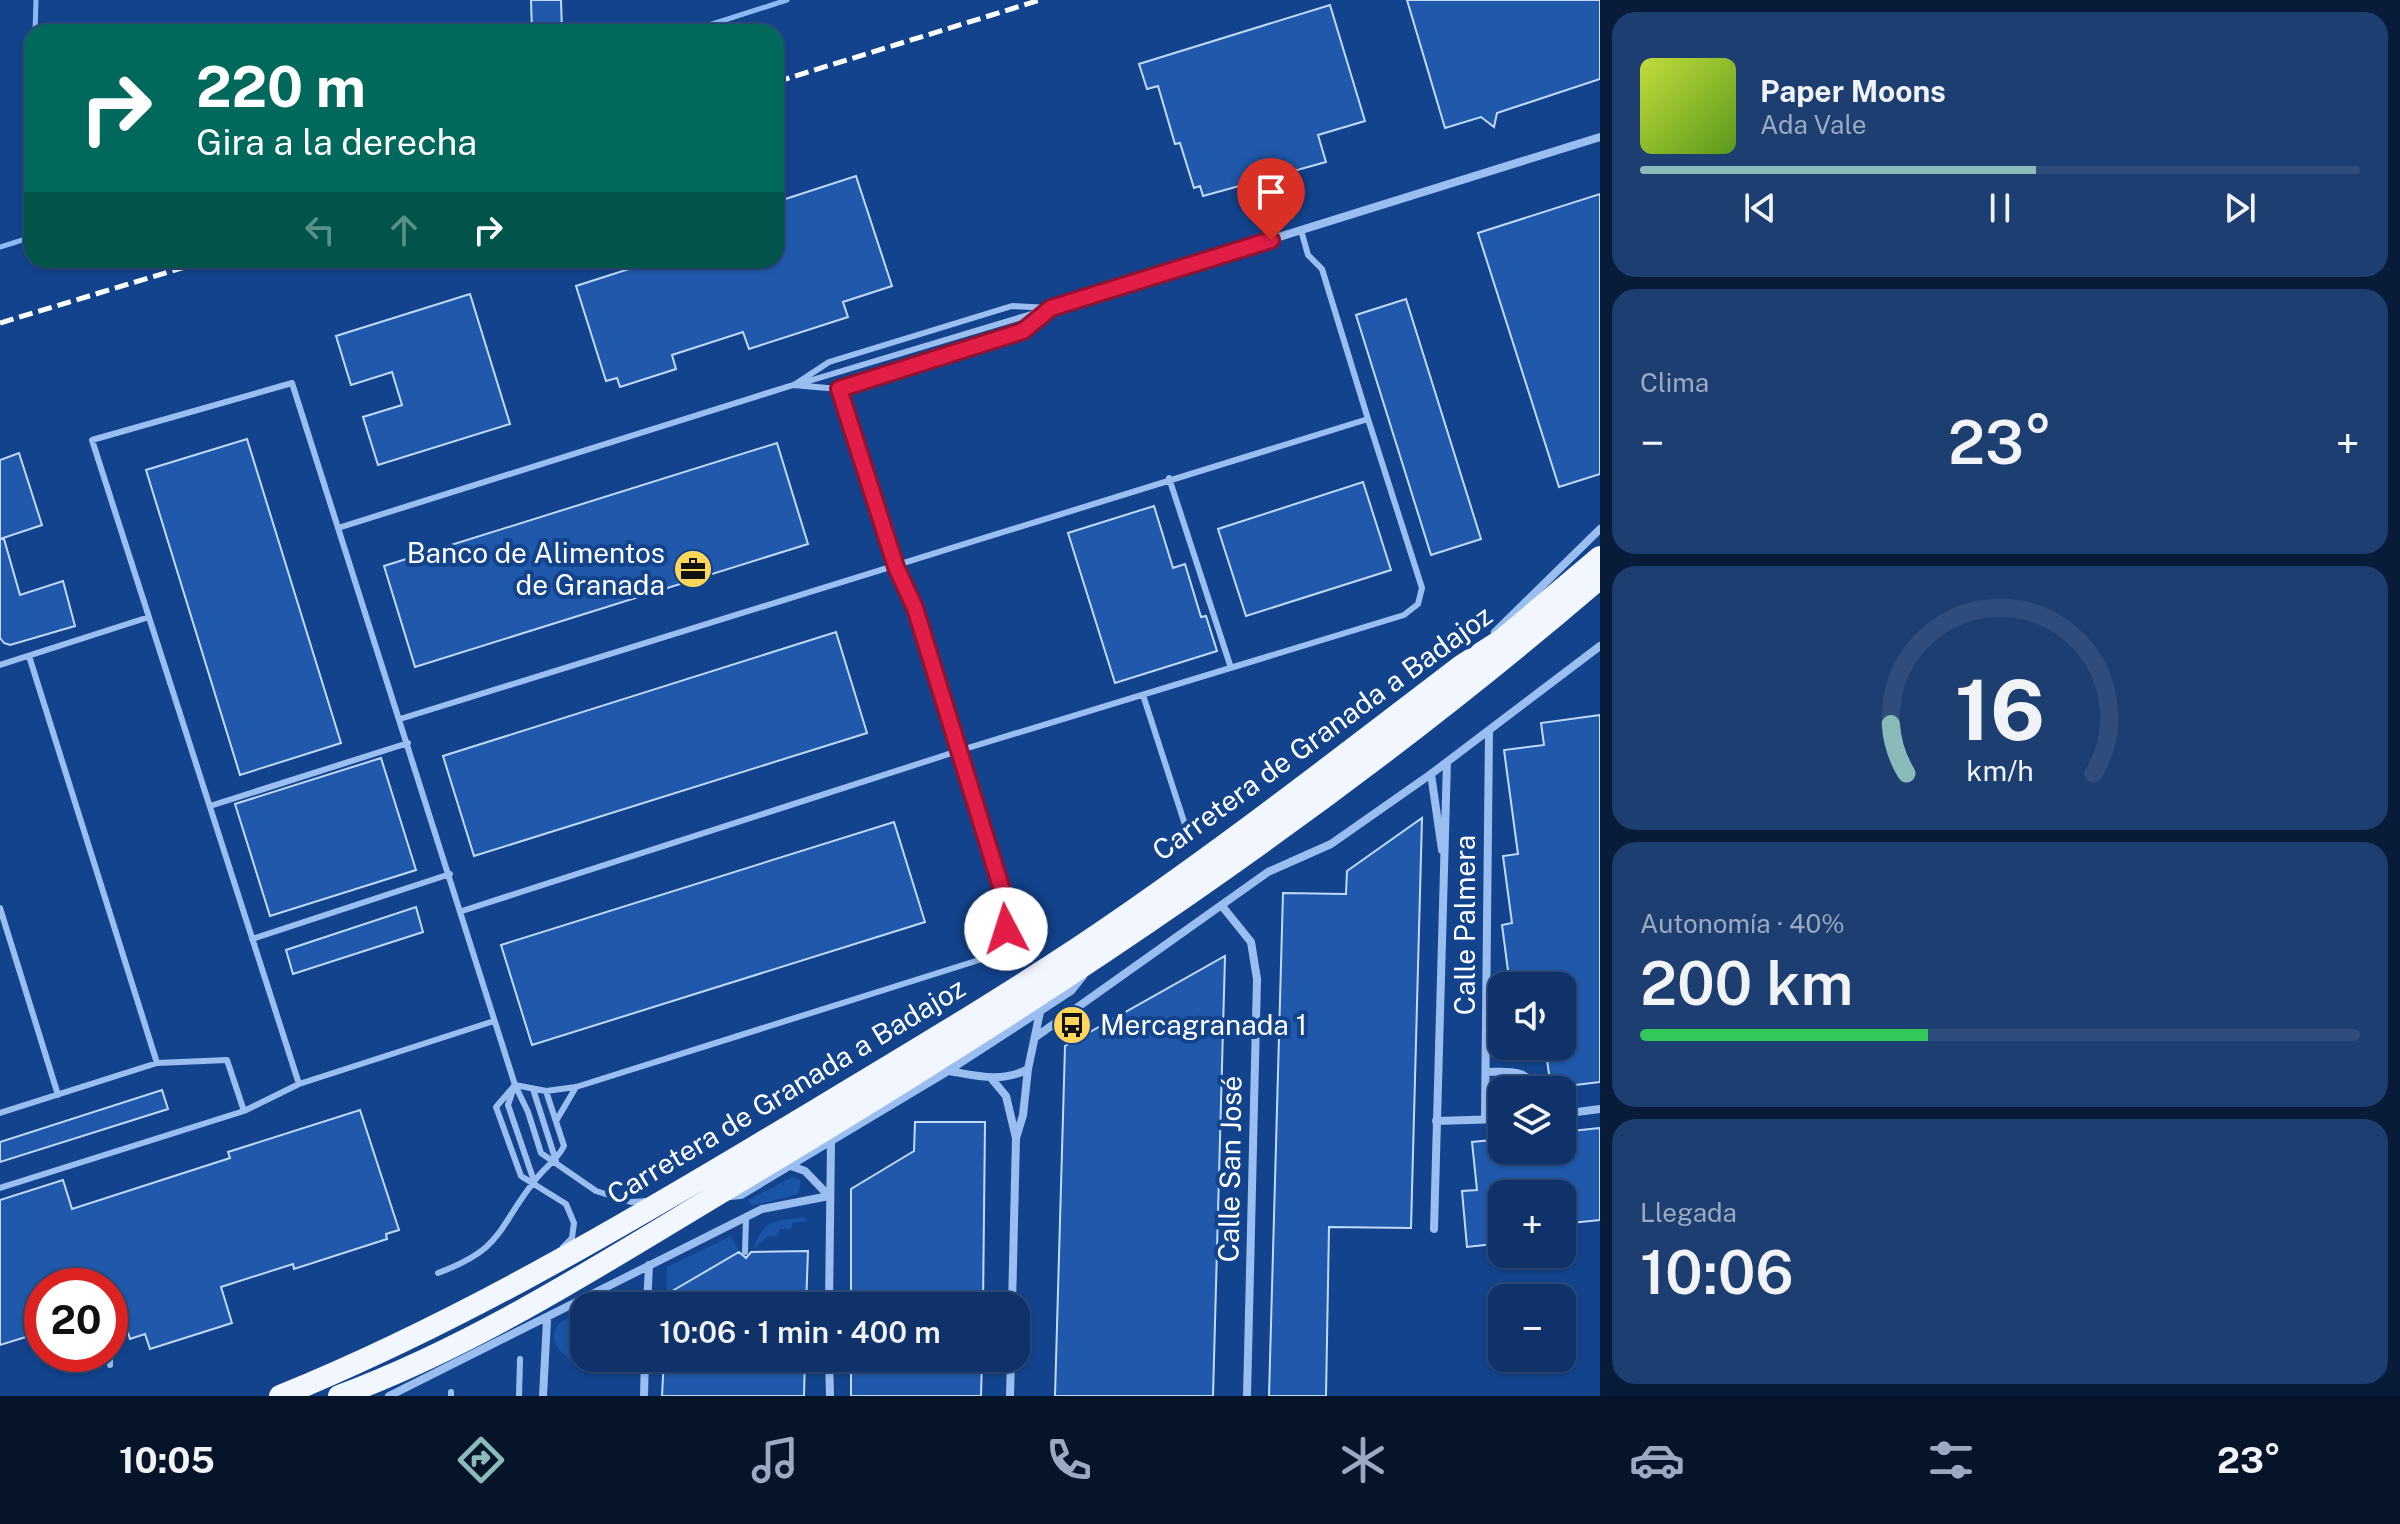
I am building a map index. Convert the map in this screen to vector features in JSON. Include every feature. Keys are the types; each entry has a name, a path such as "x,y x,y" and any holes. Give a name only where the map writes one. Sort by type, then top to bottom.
{"highway":[{"name":"Carretera de Granada a Badajoz","path":"280,1396 390,1350 545,1268 666,1200 923,1046 1079,947 1311,780 1461,666 1503,639 1600,557"},
{"name":"Carretera de Granada a Badajoz","path":"339,1396 395,1375 522,1308 894,1089 1096,960 1343,786 1598,580"}],"street":[{"path":"1051,308 1600,137"},
{"path":"1461,666 1600,529"},
{"path":"1037,1036 1099,989 1268,872 1331,844 1431,774 1600,646"},
{"name":"Calle Palmera","path":"1485,1118 1489,731"},
{"name":"Calle Palmera","path":"1434,1229 1447,762"},
{"name":"Calle Palmera","path":"1431,774 1443,859"},
{"name":"Calle San José","path":"1222,906 1251,942 1257,979 1247,1396"},
{"path":"710,1198 741,1195 948,1071 1071,991 1096,960"},
{"path":"1016,1138 1023,1115 1028,1069 1040,1012"},
{"path":"948,1071 991,1078 1014,1076 1028,1069"},
{"path":"1486,1072 1519,1072 1526,1076"},
{"path":"991,1078 1006,1096 1016,1138 1012,1292"},
{"path":"1576,1112 1600,1109"},
{"path":"1436,1121 1488,1118"},
{"path":"829,1292 831,1142"},
{"path":"791,1166 805,1171 829,1196"},
{"path":"389,1396 400,1394 762,1209 829,1196"},
{"path":"648,1292 649,1265"},
{"path":"543,1396 547,1320"},
{"path":"644,1396 645,1372"},
{"path":"829,1372 830,1396"},
{"path":"1010,1396 1011,1372"}],"lane":[{"path":"462,911 958,751 1404,615 1418,604 1422,588 1322,269 1308,255 1301,230"},
{"path":"793,385 829,362 1012,306 1051,308"},
{"path":"338,528 793,385 1051,308"},
{"path":"793,385 839,389 1023,331 1051,308"},
{"path":"299,1084 92,440 292,383 462,911 494,1021 541,1153 596,1191 631,1202 666,1200"},
{"path":"515,1085 546,1091 576,1087 979,960 997,946 1006,929 1007,912 915,608 896,567 839,389"},
{"path":"400,719 896,567 1169,478 1368,419"},
{"path":"1169,478 1231,668"},
{"path":"0,665 149,617"},
{"path":"29,656 157,1063"},
{"path":"1143,695 1189,837"},
{"path":"210,806 408,743"},
{"path":"252,939 450,874"},
{"path":"0,908 58,1095"},
{"path":"0,1188 244,1111 299,1084 494,1021"},
{"path":"0,1113 157,1063 227,1060 244,1111"},
{"path":"515,1085 508,1105 534,1181"},
{"path":"515,1085 496,1107 513,1162 521,1176 534,1181 566,1204 574,1223 572,1238 545,1268"},
{"path":"556,1121 576,1087"},
{"path":"533,1089 556,1161"},
{"path":"438,1273 468,1262 492,1245 534,1181 556,1161 564,1146 546,1091"},
{"path":"745,1252 746,1218"},
{"path":"519,1396 520,1359"}],"shaded area":[{"path":"793,1177 801,1181 798,1194 752,1206 748,1200"},
{"path":"803,1217 808,1221 793,1223 791,1229 780,1229 778,1236 767,1237 753,1250 765,1227"},
{"path":"731,1236 739,1252 670,1292 667,1292 667,1267"},
{"path":"570,1318 570,1359 557,1346 554,1334 562,1322"}],"building":[{"path":"531,0 561,0 562,24 532,24"},
{"path":"1407,0 1600,0 1600,79 1497,113 1494,127 1481,117 1445,128"},
{"path":"1330,5 1365,121 1318,135 1326,162 1203,196 1200,186 1194,188 1180,143 1175,144 1158,86 1147,89 1139,64"},
{"path":"856,176 892,286 843,302 848,317 749,349 743,332 672,355 676,369 620,387 617,378 606,381 576,286 632,268 784,268 784,199"},
{"path":"1600,194 1600,474 1559,487 1478,233"},
{"path":"470,294 510,424 378,465 363,417 402,405 392,372 351,385 336,336"},
{"path":"1406,299 1481,539 1431,555 1356,315"},
{"path":"247,439 341,743 240,775 146,470"},
{"path":"777,443 808,544 415,667 384,566"},
{"path":"19,453 42,525 0,539 0,460"},
{"path":"1363,482 1391,570 1246,616 1218,529"},
{"path":"1154,506 1173,568 1185,564 1201,617 1206,616 1217,651 1115,683 1068,533"},
{"path":"0,539 4,539 20,595 63,581 75,626 10,645 4,643 0,638"},
{"path":"836,632 867,733 474,856 443,756"},
{"path":"1600,715 1600,1082 1576,1085 1576,1076 1549,1076 1547,1060 1576,1060 1576,972 1508,972 1502,925 1512,923 1503,856 1518,854 1504,750 1544,745 1541,723"},
{"path":"381,758 416,870 270,916 235,804"},
{"path":"1422,818 1411,1228 1329,1227 1326,1396 1269,1396 1283,893 1346,894 1347,871"},
{"path":"894,822 925,922 532,1045 501,945"},
{"path":"416,907 423,932 293,974 286,950"},
{"path":"1225,956 1213,1396 1055,1396 1065,1046"},
{"path":"162,1090 168,1109 0,1162 0,1142"},
{"path":"360,1110 399,1230 386,1234 387,1239 294,1269 293,1264 221,1287 232,1323 150,1349 145,1334 130,1339 128,1333 128,1268 24,1268 24,1338 0,1345 0,1200 63,1180 72,1209 230,1158 228,1152"},
{"path":"915,1122 985,1122 983,1292 851,1292 851,1189 914,1151"},
{"path":"1600,1128 1600,1220 1576,1223 1576,1180 1488,1180 1488,1245 1467,1247 1462,1191 1477,1190 1472,1142 1488,1140 1488,1164 1576,1164 1576,1131"},
{"path":"808,1251 807,1292 670,1292 739,1252 746,1258 751,1252"},
{"path":"663,1372 805,1372 804,1396 662,1396"},
{"path":"851,1372 982,1372 981,1396 851,1396"}],"waterway":[{"path":"35,24 36,0"},
{"path":"712,24 787,0"},
{"path":"0,247 24,240"}],"railway":[{"path":"784,80 1040,0"},
{"path":"0,323 182,268"}],"place":[{"name":"Banco de Alimentos de Granada","path":"693,569"},
{"name":"Mercagranada 1","path":"1072,1025"}],"route":[{"path":"1006,929 1007,912 1002,890 915,608 896,567 839,389 1023,331 1051,308 1271,240"}]}
